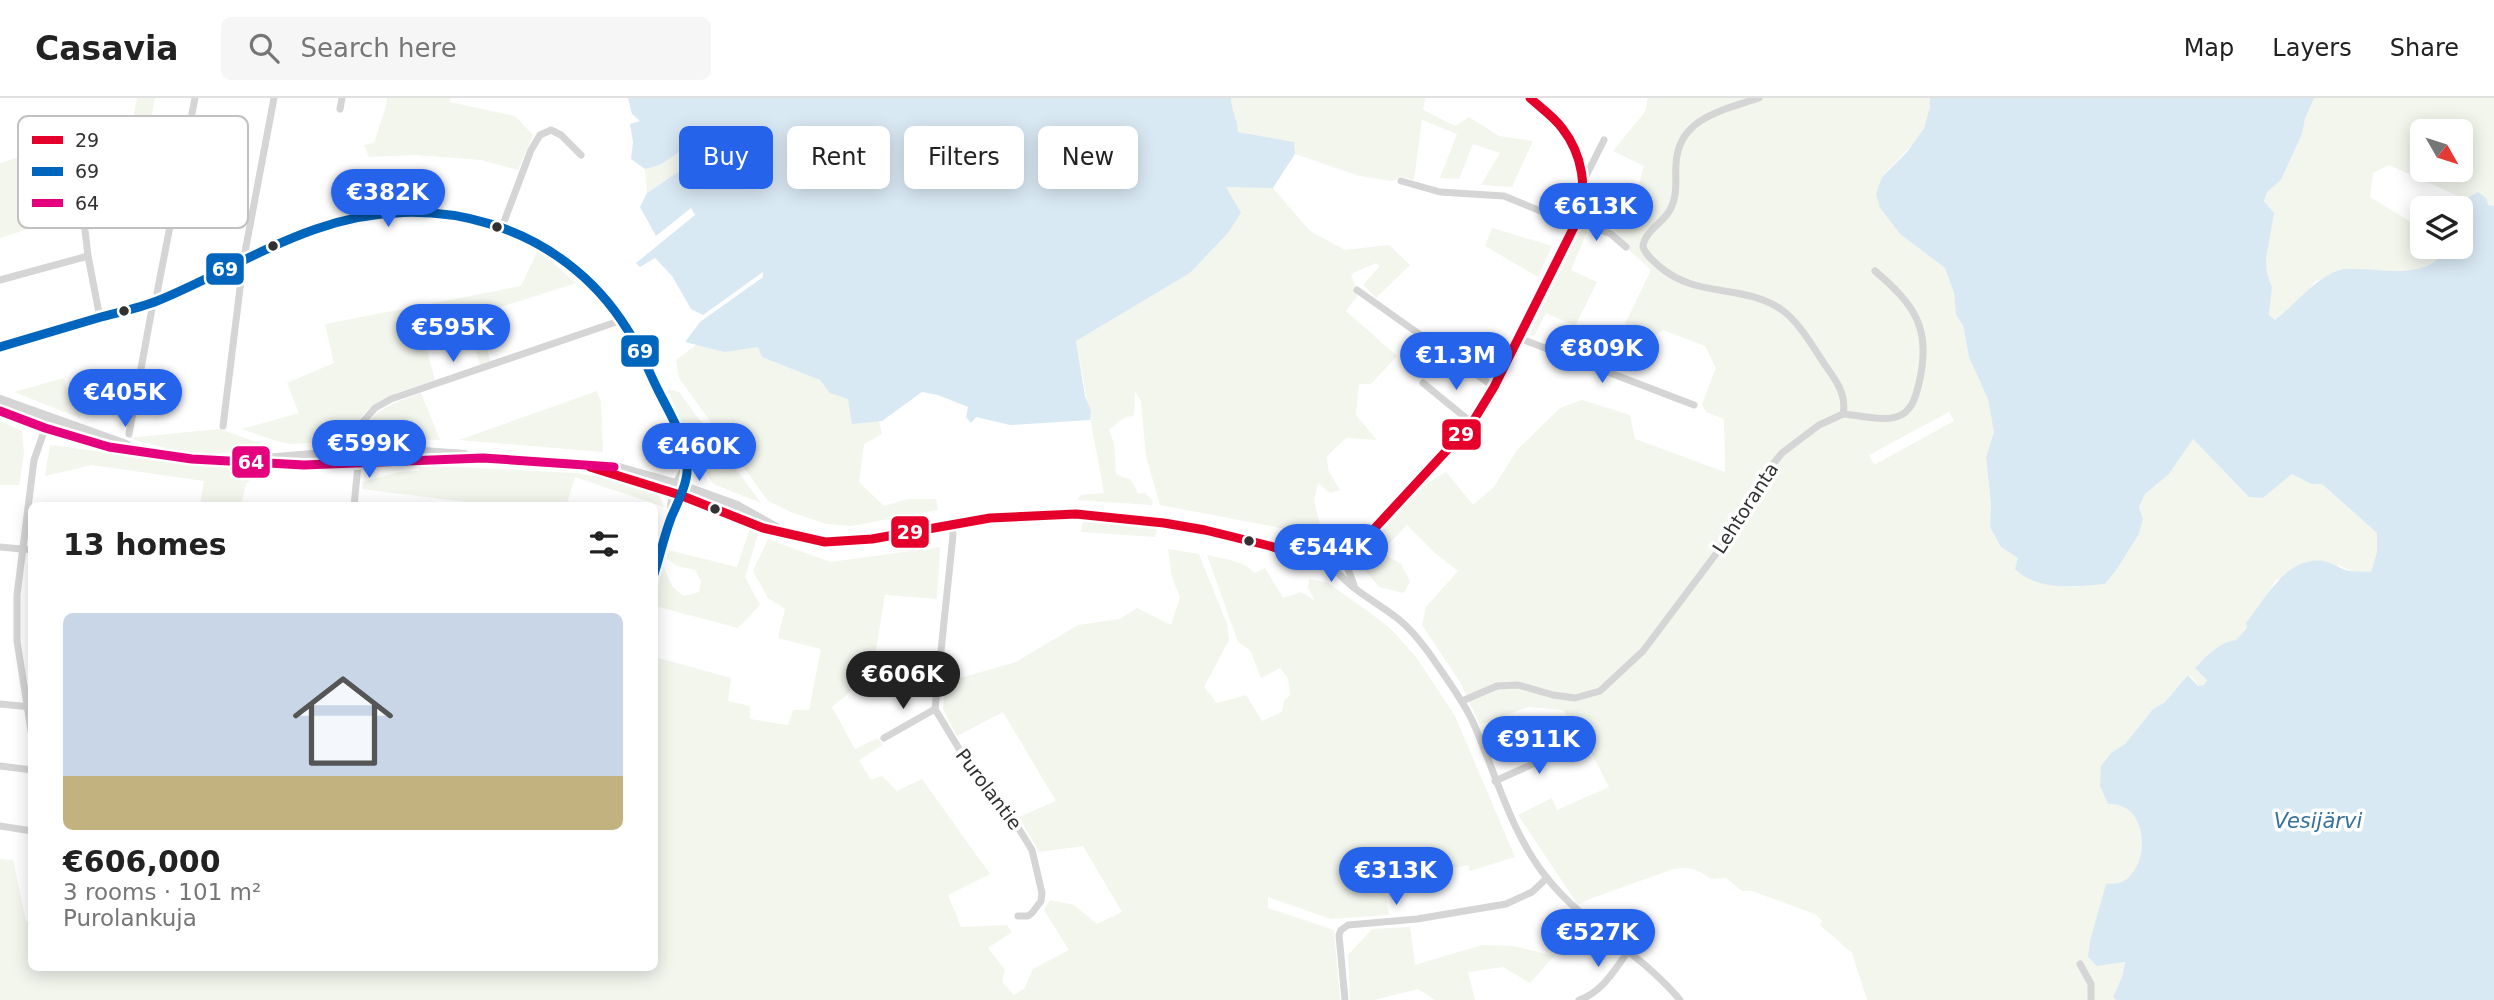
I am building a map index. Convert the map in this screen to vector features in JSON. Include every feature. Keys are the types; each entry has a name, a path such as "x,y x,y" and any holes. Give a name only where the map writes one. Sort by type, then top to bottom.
{"street":[{"path":"191,116 195,98"},
{"path":"248,259 246,252 274,98"},
{"path":"340,109 342,98"},
{"path":"256,461 278,456 453,453 483,458 615,467 678,490 737,506 785,533 811,540 846,542 872,539 990,518 1045,514 1109,516 1205,530 1320,563 1332,564 1343,559 1472,423 1520,338 1576,223 1583,200 1583,183 1575,150 1553,118 1530,98"},
{"path":"1759,98 1709,115 1693,125 1685,135 1676,158 1673,204 1663,220 1643,241 1643,247 1654,261 1684,283 1757,297 1783,310 1805,336 1842,392 1845,405 1843,414 1890,418 1910,409 1922,371 1924,345 1916,316 1902,294 1875,271"},
{"path":"502,227 531,150 540,135 551,130 561,135 581,155"},
{"path":"1583,183 1604,140"},
{"path":"1401,181 1440,192 1504,196 1611,234 1626,247"},
{"path":"0,347 156,302 317,228 366,217 413,212 451,214 502,227 534,242 577,271 596,288 622,320 679,433 685,446 686,465 670,508 671,516 658,562"},
{"path":"85,228 100,318"},
{"path":"129,434 169,228"},
{"path":"0,280 88,256"},
{"path":"223,426 242,272 239,264"},
{"path":"1357,290 1494,387"},
{"path":"354,502 358,465 356,438 360,425 374,408 391,399 622,320"},
{"path":"1520,338 1694,405"},
{"path":"1423,383 1472,423"},
{"path":"0,400 47,423"},
{"path":"0,411 146,452 192,459 358,465 483,458"},
{"name":"Lehtoranta","path":"1462,701 1497,686 1518,685 1575,698 1600,691 1618,676 1651,640 1731,534 1765,474 1782,453 1819,425 1843,414"},
{"path":"28,502 34,460 47,423"},
{"path":"28,504 17,596 18,641 28,701"},
{"path":"884,738 935,709 953,535 951,524"},
{"path":"658,542 664,543"},
{"path":"0,547 28,550"},
{"path":"1343,559 1354,586"},
{"path":"1332,564 1361,593 1410,629 1462,701 1529,851 1547,878 1572,906 1663,981 1680,1000"},
{"path":"0,704 28,707"},
{"name":"Purolantie","path":"935,709 970,767 1016,824 1032,850 1042,893 1041,901 1032,913 1018,916"},
{"path":"1495,780 1572,747"},
{"path":"0,766 28,770"},
{"path":"0,826 28,830"},
{"path":"1345,1000 1339,935 1348,925 1417,919 1506,904 1532,892 1547,878"},
{"path":"1579,1000 1592,995 1600,988 1627,953"},
{"path":"2080,964 2091,985 2091,1000"}],"shaded area":[{"path":"137,98 155,98 152,116 134,116"},
{"path":"387,98 451,98 450,102 515,116 533,135 518,170 481,160 417,155 369,157 364,145 374,143"},
{"path":"1231,98 1425,98 1423,110 1455,126 1469,117 1499,136 1533,141 1512,187 1481,185 1500,153 1473,144 1459,179 1440,178 1457,134 1422,120 1414,180 1402,177 1392,181 1360,176 1295,154 1293,142 1238,132"},
{"path":"1648,98 1930,98 1926,122 1921,132 1882,177 1880,208 1900,234 1945,268 1954,293 1956,315 1963,324 1969,357 2004,430 1986,459 1991,504 1990,527 2001,547 2019,558 2038,583 2076,587 2106,582 2139,534 2143,519 2139,507 2145,494 2169,474 2193,439 2249,497 2263,498 2292,474 2311,484 2322,484 2377,533 2377,552 2371,572 2352,572 2339,565 2276,580 2247,628 2236,640 2214,650 2196,668 2208,680 2203,686 2198,686 2188,675 2165,702 2153,709 2125,744 2112,752 2119,803 2136,819 2143,840 2122,977 2113,997 2116,1000 1867,1000 1852,953 1820,925 1822,921 1815,914 1752,891 1742,891 1726,878 1711,879 1688,868 1673,869 1578,905 1518,815 1552,798 1557,810 1609,787 1581,733 1563,710 1528,707 1480,725 1460,682 1422,625 1426,607 1458,571 1436,554 1407,525 1381,552 1401,564 1410,582 1404,593 1379,587 1357,561 1410,500 1446,472 1473,505 1494,487 1517,450 1560,408 1582,400 1630,415 1635,439 1725,472 1724,419 1706,412 1702,404 1716,368 1705,346 1663,330 1653,337 1625,324 1651,270 1626,247 1613,227 1623,192 1636,197 1644,166 1613,151 1645,112","holes":["1949,412 1954,421 1874,465 1869,455"]},
{"path":"2314,98 2494,98 2494,206 2488,205 2478,192 2471,196 2458,196 2427,182 2473,182 2473,119 2410,119 2410,174 2389,165 2373,173 2370,197 2410,222 2410,259 2438,259 2437,261 2419,270 2401,272 2340,269 2316,281 2301,299 2275,320 2269,315 2272,287 2266,259 2273,213 2264,201 2266,192 2281,180 2302,134"},
{"path":"679,152 679,171 647,193 645,169 660,165"},
{"path":"18,158 18,228 32,228 0,238 0,163"},
{"path":"1225,186 1273,188 1310,231 1345,250 1389,245 1410,265 1376,298 1363,285 1380,266 1376,263 1351,274 1358,295 1346,311 1397,356 1371,384 1359,384 1356,415 1377,440 1346,438 1327,456 1328,470 1340,490 1330,493 1318,483 1314,501 1325,544 1308,544 1281,528 1160,505 1146,456 1141,401 1135,392 1134,415 1122,419 1109,430 1114,443 1116,474 1131,480 1138,494 1145,493 1153,501 1152,505 1077,500 1081,495 1104,493 1076,341 1190,273 1228,233 1231,196"},
{"path":"1492,228 1552,246 1538,277 1485,246"},
{"path":"1581,229 1588,229 1571,270 1597,282 1575,326 1546,313 1534,336 1529,335"},
{"path":"538,250 576,283 476,315 491,362 480,365 466,318 423,336 435,380 396,393 372,406 356,426 351,440 292,444 242,429 299,413 287,383 334,363 325,324 521,286"},
{"path":"741,308 879,421 882,434 864,444 859,482 884,506 908,499 936,499 938,510 851,526 827,524 768,501 679,378 676,360 696,345 699,335"},
{"path":"64,378 69,399 83,396 80,418 14,392"},
{"path":"667,389 679,392 761,503 713,484 695,453"},
{"path":"597,391 601,402 603,452 459,440"},
{"path":"421,393 440,440 361,440 369,421 376,415 392,404"},
{"path":"0,421 22,431 24,454 19,485 0,485"},
{"path":"220,429 274,448 211,454 173,450 128,438"},
{"path":"50,445 241,470 251,479 246,484 242,502 201,502 204,481 92,465 45,476"},
{"path":"419,465 575,473 608,478 659,493 664,507 658,505 658,502 649,502 575,477 567,502 466,502 362,489 363,482 398,472 419,471"},
{"path":"1085,520 1157,529 1155,537 1081,532"},
{"path":"750,528 759,531 745,577 760,605 738,628 658,607 658,585 663,566 672,586 683,596 699,592 701,581 695,570 677,566 666,558 668,550 737,567"},
{"path":"768,539 830,562 940,547 937,599 885,595 872,674 832,707 855,749 878,738 883,745 859,760 871,780 882,776 897,791 922,779 990,874 948,895 961,927 1007,925 1012,932 988,948 1005,970 1002,982 1014,995 1024,989 1033,969 1069,950 1044,910 1050,900 1074,905 1097,924 1122,912 1083,846 1039,852 1019,817 1056,801 1003,712 957,736 943,709 946,682 1016,662 1078,625 1120,619 1137,608 1171,625 1180,597 1172,577 1168,549 1199,554 1227,624 1229,640 1204,687 1217,703 1246,695 1262,721 1282,712 1284,701 1290,695 1288,678 1280,668 1261,678 1250,650 1238,642 1207,555 1245,565 1254,573 1265,568 1283,598 1301,592 1315,601 1308,588 1309,579 1328,583 1391,629 1416,657 1455,716 1515,857 1470,871 1468,865 1384,884 1389,915 1331,919 1268,897 1268,908 1334,930 1340,1000 0,1000 0,859 13,860 28,921 28,971 658,971 658,658 731,678 728,701 750,706 750,719 788,725 793,710 809,710 821,649 778,638 785,609 768,598 753,571"},
{"path":"1410,927 1415,965 1482,945 1514,946 1554,956 1530,983 1503,967 1468,972 1475,1000 1435,1000 1418,989 1374,1000 1350,1000 1348,955 1372,929"}],"water":[{"path":"628,98 1231,98 1238,132 1294,142 1295,154 1273,188 1226,187 1241,213 1228,233 1190,273 1076,341 1085,396 1091,411 1090,420 1010,425 976,417 971,423 966,417 968,407 938,395 922,392 882,421 852,424 848,399 830,393 820,380 762,357 758,347 725,352 685,342 700,322 763,277 763,272 703,315 691,309 672,276 655,258 640,267 636,263 695,215 691,208 656,236 640,207 647,193 679,171 679,189 773,189 773,126 679,126 679,152 660,165 645,169 631,159 633,142 630,124 640,121 632,114"},
{"name":"Vesijärvi","path":"1930,98 2314,98 2302,134 2281,180 2267,192 2264,201 2274,213 2266,259 2272,287 2269,315 2275,320 2314,285 2339,270 2403,271 2422,268 2438,259 2473,259 2473,196 2471,196 2478,192 2486,198 2488,205 2494,206 2494,1000 2116,1000 2113,997 2125,962 2097,966 2088,957 2090,941 2106,884 2122,882 2131,875 2138,864 2142,837 2139,824 2132,813 2122,806 2108,804 2100,786 2101,766 2112,752 2125,744 2153,709 2165,702 2188,675 2198,686 2204,685 2207,680 2195,668 2219,647 2236,640 2247,628 2246,623 2269,591 2288,572 2311,561 2324,561 2349,571 2371,572 2377,552 2377,533 2322,484 2311,484 2292,474 2263,498 2249,497 2193,439 2169,474 2145,494 2139,507 2143,519 2139,534 2105,584 2045,584 2024,576 2015,569 2018,558 2001,547 1990,527 1991,504 1986,458 1994,432 1988,399 1969,357 1963,325 1956,315 1954,293 1945,268 1900,234 1880,208 1876,194 1882,177 1907,152 1924,128"}],"transit line":[{"name":"29","path":"590,467 680,495 763,528 825,542 872,539 990,518 1076,514 1205,530 1270,546 1328,565 1344,559 1472,423 1494,387 1577,221 1583,185 1575,149 1551,116 1530,98"},
{"name":"69","path":"0,347 150,303 296,237 360,217 404,212 448,215 490,224 530,240 567,263 599,293 632,336 640,351 676,426 685,448 687,464 683,489 658,561"},
{"name":"64","path":"0,411 109,447 192,459 304,465 483,458 614,467"}]}
